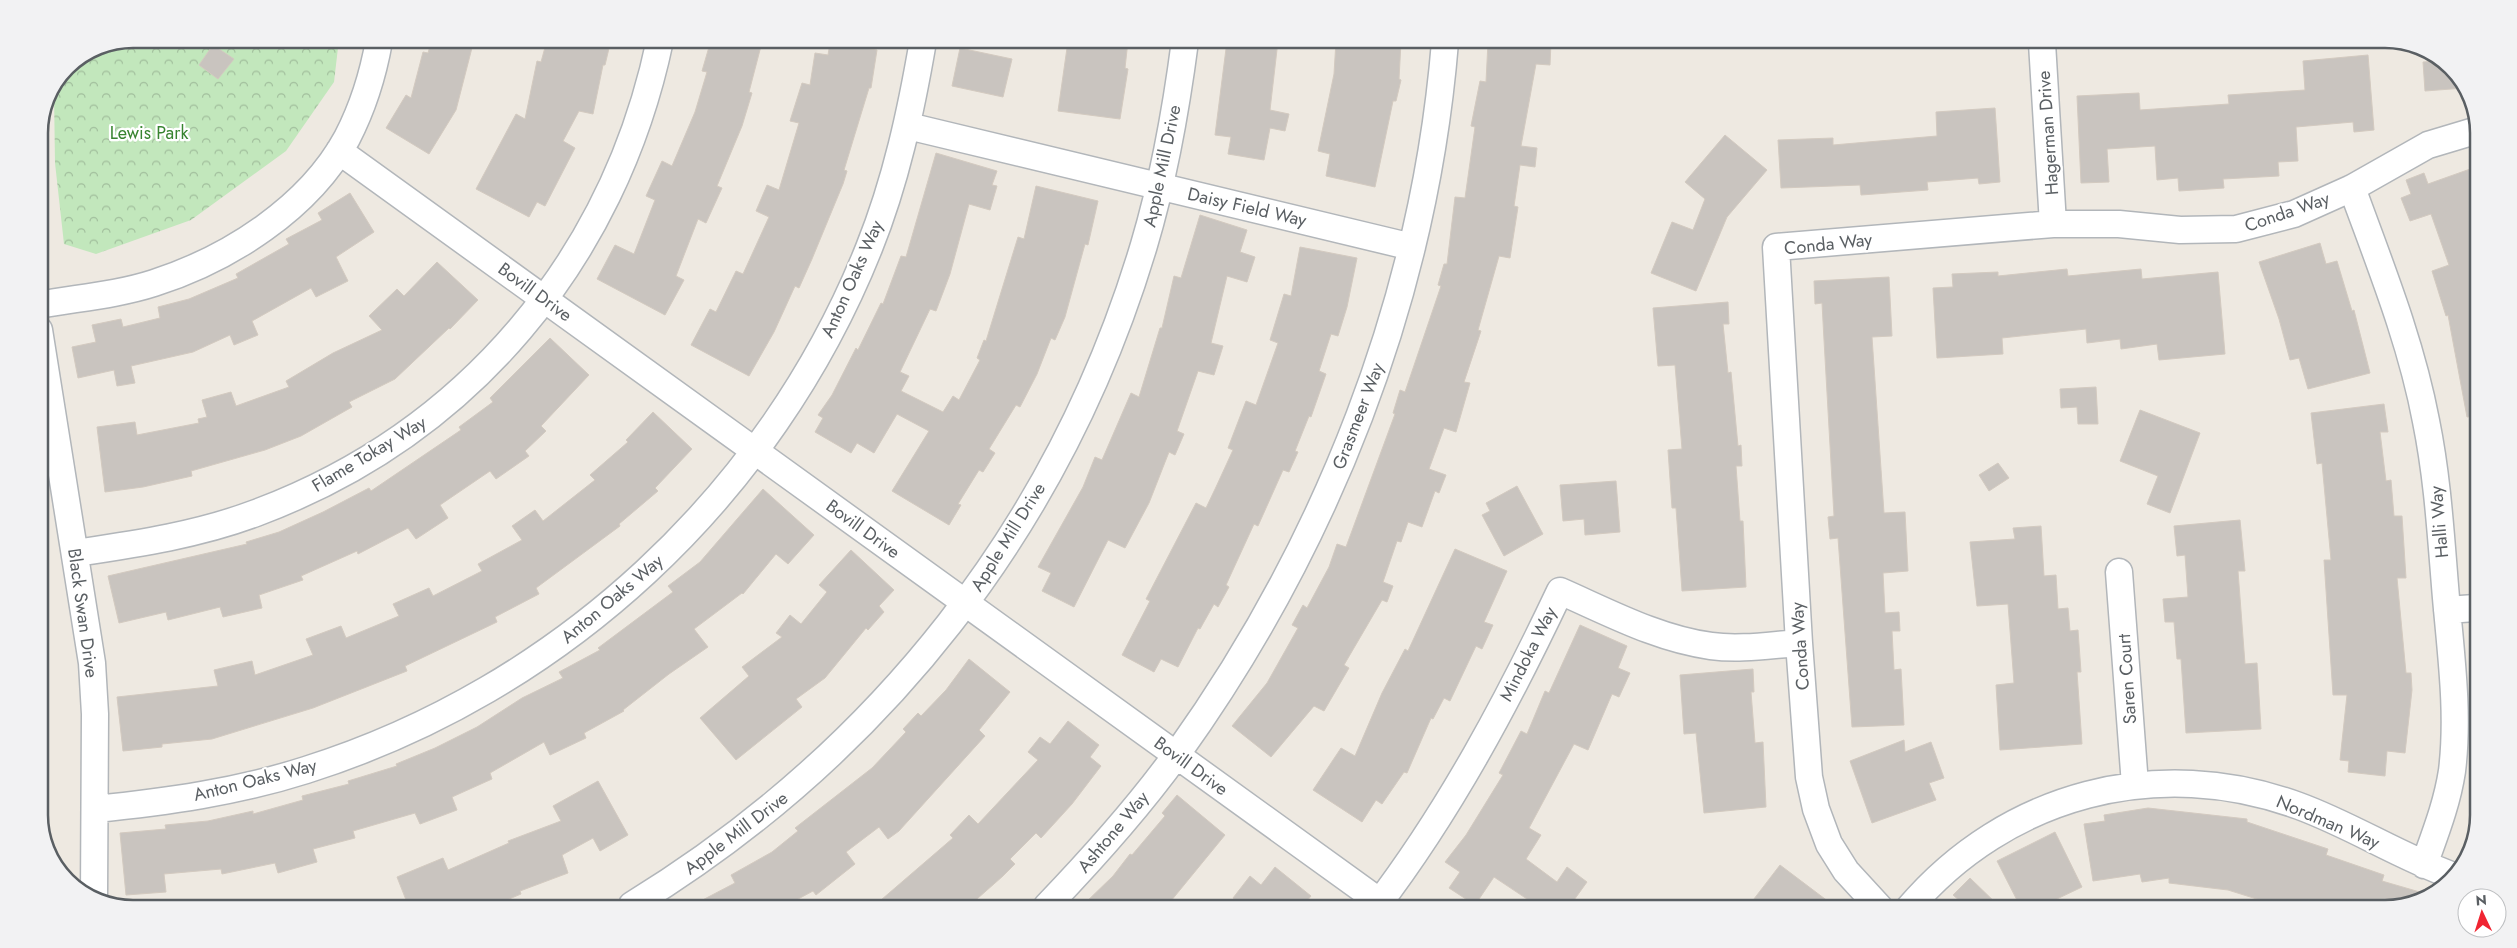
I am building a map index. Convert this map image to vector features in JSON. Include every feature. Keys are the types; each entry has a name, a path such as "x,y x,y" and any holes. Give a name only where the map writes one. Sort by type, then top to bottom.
{"street":[{"path":"48,304 120,292 154,282 204,263 235,246 279,216 313,184 339,150 365,98 377,48"},
{"name":"Flame Tokay Way","path":"76,554 188,533 254,514 338,477 396,441 433,414 501,352 545,299 583,243 615,182 636,131 653,75 658,48"},
{"name":"Anton Oaks Way","path":"95,809 148,804 227,791 304,770 355,753 429,721 476,696 544,654 588,623 649,571 705,513 755,451 799,387 837,320 872,241 886,200 908,126 922,48"},
{"name":"Apple Mill Drive","path":"640,900 679,876 729,841 800,784 845,742 908,675 966,603 1018,526 1064,446 1114,334 1144,246 1160,186 1177,100 1184,48"},
{"name":"Grasmeer Way","path":"1176,755 1229,678 1272,606 1319,515 1356,427 1378,365 1412,246 1426,181 1441,82 1444,48"},
{"name":"Hagerman Drive","path":"2042,48 2053,224"},
{"name":"Daisy Field Way","path":"908,126 1412,246"},
{"name":"Conda Way","path":"1872,900 1846,872 1829,844 1816,809 1810,777 1799,643 1776,248 2053,224 2119,224 2180,230 2236,229 2294,214 2352,188 2428,145 2469,133"},
{"name":"Bovill Drive","path":"339,150 1374,900"},
{"name":"Halli Way","path":"2352,188 2400,322 2426,421 2436,478 2455,728 2452,772 2444,810 2424,865"},
{"name":"Black Swan Drive","path":"48,384 92,663 95,809 94,891"},
{"name":"Saren Court","path":"2119,572 2135,785"},
{"name":"Mindoka Way","path":"1384,900 1441,813 1478,751 1529,656 1560,591 1674,639 1711,646 1728,647 1799,643"},
{"path":"2447,610 2470,608"},
{"name":"Ashtone Way","path":"1053,900 1122,823 1176,755"},
{"name":"Nordman Way","path":"1917,900 1950,866 1978,844 2014,822 2053,805 2098,791 2135,785 2177,783 2212,785 2254,792 2300,806 2424,865 2446,873"}],"green space":[{"name":"Lewis Park","path":"133,48 338,48 334,82 286,151 191,220 96,254 64,244 55,163 54,100 72,72 100,54 116,49"}],"building":[{"path":"211,48 218,48 234,59 218,79 199,65"},
{"path":"429,48 472,48 456,110 429,154 386,128 406,95 411,98 423,52 428,53"},
{"path":"545,48 609,48 605,65 603,65 593,114 579,111 563,141 575,148 545,206 537,202 529,217 476,189 516,114 525,119 537,61 541,62"},
{"path":"709,48 760,48 749,92 752,93 742,126 717,186 722,188 706,223 698,219 676,276 684,280 665,315 597,279 615,245 634,254 655,200 646,196 662,161 672,166 695,112 707,72 702,71"},
{"path":"829,48 877,50 871,88 869,88 844,170 847,171 843,184 812,259 799,288 795,286 774,332 749,376 691,345 710,309 716,312 736,271 743,274 769,217 756,211 767,185 779,190 799,123 790,121 802,83 810,85 815,53 828,55"},
{"path":"960,48 1012,59 1003,97 952,86"},
{"path":"1067,48 1127,48 1125,68 1128,69 1120,119 1058,111"},
{"path":"1226,48 1277,48 1270,110 1289,114 1285,131 1270,128 1264,160 1228,154 1231,137 1215,135"},
{"path":"1336,48 1401,48 1399,79 1401,80 1396,101 1393,101 1375,187 1326,176 1330,154 1318,151 1334,74"},
{"path":"1488,48 1551,48 1550,65 1536,64 1521,146 1537,148 1535,167 1520,165 1514,206 1518,207 1510,258 1499,256 1478,330 1481,331 1464,382 1470,383 1456,432 1444,428 1429,469 1446,475 1439,493 1435,491 1422,527 1408,522 1401,542 1397,541 1383,582 1393,586 1387,602 1382,600 1344,665 1349,668 1324,711 1314,706 1271,757 1232,726 1267,683 1298,628 1292,625 1303,605 1307,608 1329,567 1337,544 1346,547 1395,414 1393,413 1400,390 1405,392 1441,286 1438,285 1444,264 1447,264 1455,197 1465,198 1475,127 1471,126 1480,81 1486,82"},
{"path":"2368,55 2374,130 2354,132 2353,122 2296,127 2298,161 2278,162 2279,176 2223,179 2224,188 2179,191 2178,178 2157,180 2155,146 2107,149 2109,182 2081,183 2077,96 2139,93 2140,110 2229,104 2228,95 2305,90 2303,61"},
{"path":"2423,62 2432,62 2452,81 2457,89 2425,91"},
{"path":"1995,108 2000,182 1979,184 1978,178 1927,182 1928,190 1861,195 1860,185 1781,188 1778,140 1833,138 1833,145 1937,136 1936,112"},
{"path":"1725,135 1767,170 1727,217 1696,291 1651,273 1672,222 1693,230 1705,199 1685,182"},
{"path":"936,153 997,171 992,185 997,186 990,210 969,204 950,274 936,311 930,309 900,372 909,376 901,391 943,412 953,396 959,400 980,360 977,358 984,340 986,341 1018,237 1024,239 1036,186 1098,201 1088,245 1085,244 1065,317 1055,340 1051,338 1037,374 1020,407 1016,405 989,449 995,453 983,472 979,470 958,504 961,505 949,525 892,491 929,431 897,414 874,453 857,443 851,453 815,432 823,418 818,415 832,395 856,348 858,350 881,303 883,304 901,256 906,257"},
{"path":"2469,169 2469,417 2467,417 2448,315 2446,316 2432,271 2449,265 2431,214 2410,221 2401,198 2411,194 2406,180 2424,173 2428,184"},
{"path":"350,193 374,232 336,257 348,281 316,297 311,288 252,321 258,335 234,345 230,335 193,352 131,366 135,383 117,386 114,370 78,378 72,347 96,342 92,325 121,319 123,327 160,318 158,307 189,299 238,278 236,274 289,244 286,239 322,220 318,213"},
{"path":"1200,215 1247,230 1240,252 1255,257 1247,282 1227,276 1211,343 1223,346 1214,375 1198,371 1177,431 1184,434 1175,455 1169,452 1149,503 1125,548 1108,540 1074,607 1042,591 1051,573 1038,567 1083,487 1095,457 1102,460 1131,393 1139,397 1160,328 1162,328 1174,276 1181,278"},
{"path":"2320,243 2326,264 2337,261 2352,311 2354,310 2370,373 2308,389 2299,358 2290,360 2279,319 2259,262"},
{"path":"1300,247 1357,258 1347,307 1338,336 1331,334 1319,371 1326,374 1311,417 1309,416 1295,451 1298,452 1289,472 1283,470 1258,526 1254,524 1226,585 1229,587 1218,607 1214,604 1200,629 1198,628 1178,667 1161,659 1154,672 1122,655 1150,601 1146,599 1196,503 1206,508 1233,450 1228,448 1246,401 1256,405 1278,343 1270,340 1284,294 1291,296"},
{"path":"437,262 478,300 450,329 395,379 349,402 352,407 301,436 265,450 191,471 192,476 143,487 105,492 97,427 135,422 137,435 199,423 198,419 207,417 202,400 231,392 236,406 289,387 286,381 333,353 382,330 369,316 397,289 404,296"},
{"path":"2067,269 2068,276 2141,269 2142,279 2218,272 2225,354 2159,360 2157,344 2121,349 2120,339 2087,343 2086,329 2002,338 2003,354 1937,358 1933,288 1953,287 1952,274 1998,272 1998,276"},
{"path":"1889,277 1892,336 1872,337 1884,513 1905,512 1908,571 1883,573 1885,613 1899,612 1900,631 1892,631 1894,670 1901,669 1904,725 1852,727 1838,538 1830,539 1828,517 1834,516 1822,303 1815,304 1814,281"},
{"path":"1728,302 1729,324 1723,324 1728,373 1731,372 1738,446 1741,445 1742,466 1736,466 1740,521 1743,521 1746,587 1682,591 1676,508 1672,508 1668,450 1682,449 1675,365 1658,366 1653,308"},
{"path":"550,338 589,375 541,426 546,431 525,451 529,456 496,479 490,471 440,505 448,518 416,539 408,528 358,554 357,551 301,576 303,580 259,595 262,608 223,617 220,607 168,620 166,612 119,623 108,576 247,544 246,542 279,532 323,512 369,488 371,491 461,430 459,427 493,402 490,398"},
{"path":"2096,387 2098,424 2078,424 2077,407 2061,408 2060,389"},
{"path":"2384,404 2388,432 2380,432 2386,481 2391,480 2394,516 2402,516 2406,578 2397,578 2406,673 2411,673 2412,690 2405,753 2387,751 2385,776 2348,772 2349,761 2340,760 2347,695 2333,695 2324,560 2331,560 2322,463 2317,464 2311,413"},
{"path":"2140,410 2200,433 2170,513 2147,504 2158,476 2120,461"},
{"path":"653,412 692,449 655,488 658,491 619,524 620,526 536,588 539,594 495,617 497,622 405,666 407,671 313,708 212,739 162,744 162,747 123,751 117,697 218,686 214,670 252,661 255,675 313,655 306,639 341,626 346,638 399,616 393,604 429,588 433,596 482,571 478,564 522,540 512,526 535,510 543,521 595,480 590,475 628,442 626,440"},
{"path":"1998,463 2009,478 1989,491 1979,475"},
{"path":"1616,481 1620,532 1585,535 1584,519 1563,521 1560,485"},
{"path":"1517,486 1543,534 1504,556 1482,515 1490,511 1486,503"},
{"path":"763,489 814,535 788,564 776,554 743,594 694,629 708,647 669,674 624,711 584,733 586,738 550,755 544,742 490,773 492,779 452,797 457,810 420,824 415,813 353,831 355,838 313,849 317,862 278,873 275,863 222,874 221,869 164,874 166,892 126,895 120,833 166,829 165,825 208,821 253,811 253,814 303,800 302,796 349,784 348,781 397,766 396,764 435,748 477,727 522,698 563,678 559,672 600,650 598,648 673,592 668,586 700,562"},
{"path":"2240,520 2245,571 2238,571 2245,664 2257,663 2261,729 2186,733 2181,659 2177,659 2174,622 2165,622 2163,599 2188,597 2185,555 2177,556 2174,526"},
{"path":"2041,526 2044,576 2056,575 2058,609 2068,608 2070,631 2078,630 2081,672 2077,672 2082,744 2000,750 1996,685 2014,683 2008,604 1977,606 1970,542 2015,539 2013,528"},
{"path":"1455,549 1507,571 1484,622 1493,625 1482,649 1476,646 1450,701 1444,698 1433,719 1431,718 1407,773 1404,772 1382,804 1376,800 1362,822 1313,790 1341,748 1355,756 1382,693 1405,649 1408,651"},
{"path":"851,550 894,590 879,606 884,612 868,630 866,628 825,678 796,699 802,707 736,760 700,718 749,676 742,667 782,637 776,633 790,615 801,624 827,592 819,585"},
{"path":"1580,625 1627,646 1618,668 1630,673 1619,697 1612,694 1588,750 1574,744 1529,828 1541,835 1526,859 1557,882 1567,867 1587,882 1574,900 1528,900 1494,877 1478,900 1467,900 1449,888 1460,872 1445,862 1466,835 1503,775 1499,773 1521,731 1527,734 1545,691 1549,693"},
{"path":"969,659 1010,692 979,730 985,736 899,831 888,839 879,827 846,852 855,864 816,895 813,891 796,900 703,900 735,883 731,875 772,852 798,831 795,828 872,768 906,732 903,729 918,713 921,716 946,690"},
{"path":"1753,669 1754,692 1751,692 1755,743 1763,742 1766,807 1704,813 1696,733 1684,734 1680,675"},
{"path":"1068,721 1099,745 1090,757 1101,766 1072,804 1041,838 1036,833 1010,859 1015,864 1003,876 976,900 881,900 953,838 950,835 969,815 978,824 1038,760 1028,752 1040,737 1050,744"},
{"path":"1904,740 1905,752 1931,742 1944,778 1929,783 1936,800 1872,823 1850,761"},
{"path":"598,781 628,835 600,851 593,838 562,855 568,873 520,891 521,894 507,900 406,900 397,877 443,858 448,870 509,843 508,841 561,821 553,806"},
{"path":"1177,795 1225,835 1172,900 1088,900 1113,876 1130,854 1132,855 1165,816 1162,813"},
{"path":"2148,808 2247,819 2247,822 2328,849 2326,855 2384,875 2382,881 2421,892 2395,900 2260,900 2228,890 2169,883 2169,878 2142,882 2140,874 2093,881 2084,824 2105,821 2104,815"},
{"path":"2055,832 2082,887 2055,900 2017,900 1997,861"},
{"path":"1780,865 1826,900 1753,900"},
{"path":"1275,867 1311,896 1308,900 1235,900 1233,898 1250,876 1261,885"},
{"path":"1970,878 1993,900 1959,900 1953,895"}]}
